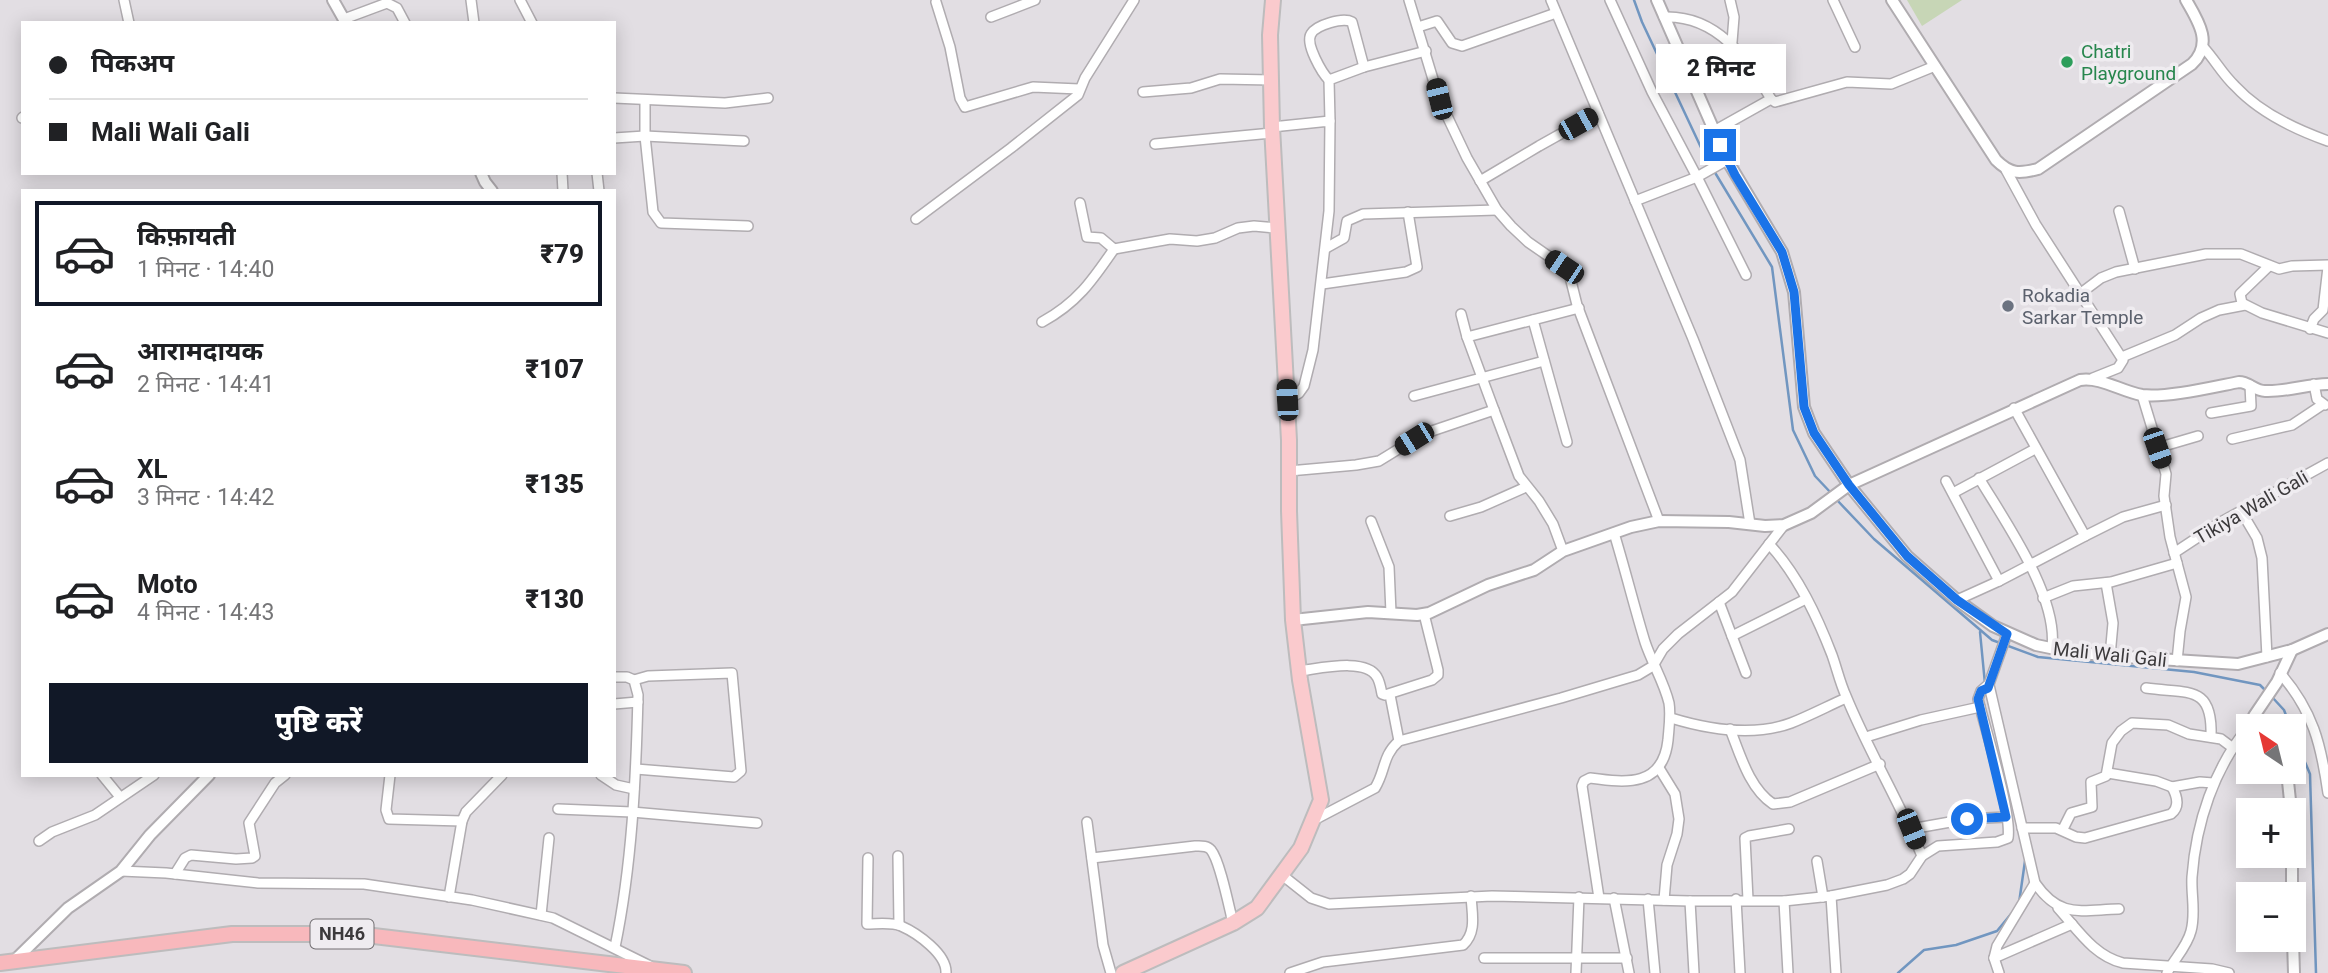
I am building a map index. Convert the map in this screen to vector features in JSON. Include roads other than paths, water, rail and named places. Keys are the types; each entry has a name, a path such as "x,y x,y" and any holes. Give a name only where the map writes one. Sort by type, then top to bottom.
{"highway":[{"name":"NH46","path":"7,961 232,934 357,934 684,973"}],"main road":[{"path":"1131,971 1233,923 1257,908 1301,848 1321,800 1293,621 1287,400 1272,130 1270,35 1273,0"}],"street":[{"path":"124,0 128,21"},
{"path":"333,0 345,21 387,3 397,8 404,21"},
{"path":"471,0 474,21"},
{"path":"520,0 530,21"},
{"path":"990,17 1035,0"},
{"path":"916,219 1078,94 1134,0"},
{"path":"1409,0 1439,99 1480,181 1497,210 1528,242 1564,267 1570,277 1579,308 1659,521"},
{"path":"1551,0 1740,460 1749,524"},
{"path":"1611,0 1652,92 1746,275"},
{"name":"Mali Wali Gali","path":"1657,0 1714,131 1722,163 1782,252 1794,292 1804,407 1814,433 1849,485 1907,556 2006,638 2052,648 2110,656 2238,664 2292,650 2328,634"},
{"path":"1730,0 1734,17 1732,42"},
{"path":"1833,0 1855,47"},
{"path":"1293,621 1360,612 1424,614 1440,610 1488,585 1534,570 1563,551 1659,521 1784,525 1811,513 1849,485 2070,383 2094,378 2122,365 2122,358 2036,225 2006,170 1996,160 1892,0"},
{"path":"2006,170 2026,172 2038,169 2200,57 2204,39 2186,0"},
{"path":"936,2 950,47 960,98 965,107 1033,87 1079,89"},
{"path":"1418,27 1437,21 1452,43 1462,46 1556,13"},
{"path":"1664,17 1685,17 1732,42 1749,62 1771,99"},
{"path":"1287,400 1299,393 1307,379 1314,350 1329,211 1329,80 1318,68 1310,40 1311,34 1337,19 1352,22 1364,67"},
{"path":"2204,48 2236,89 2287,125 2328,141"},
{"path":"1329,80 1364,67 1426,51"},
{"path":"1714,131 1771,99 1781,101 1847,82 1891,84 1936,66"},
{"path":"1143,92 1191,88 1220,79 1272,80"},
{"path":"616,98 725,103 768,98"},
{"path":"645,100 645,136 653,212 662,223 748,226"},
{"path":"1480,181 1598,113"},
{"path":"1155,144 1330,121"},
{"path":"616,138 645,136 744,141"},
{"path":"1635,201 1697,177 1722,163"},
{"path":"1080,203 1087,237 1101,238 1114,249"},
{"path":"1326,248 1344,238 1345,226 1352,218 1363,214 1497,210"},
{"path":"2119,211 2135,269"},
{"path":"1322,284 1406,272 1417,267 1408,212"},
{"path":"1042,322 1065,310 1072,303 1114,249 1170,239 1198,241 1215,238 1238,228 1276,228"},
{"path":"2081,293 2101,278 2116,272 2206,254 2241,254 2279,269 2292,266 2328,266 2323,310 2310,328"},
{"path":"2245,305 2240,294 2269,266"},
{"path":"2122,358 2175,335 2219,310 2245,305 2328,333"},
{"path":"1467,337 1579,308"},
{"path":"1461,314 1480,377 1519,476 1553,524 1563,551"},
{"path":"1533,320 1567,442"},
{"path":"1413,396 1544,361"},
{"path":"2094,378 2142,395 2239,382 2246,382 2259,390 2267,391 2328,384"},
{"path":"2232,439 2292,425 2325,405 2317,399 2314,384"},
{"path":"2211,413 2251,406 2249,385"},
{"path":"2142,395 2166,474 2166,505 2186,597 2177,661"},
{"path":"2014,408 2085,536"},
{"path":"1289,471 1378,461 1423,433 1494,410"},
{"path":"2157,448 2198,436"},
{"path":"1953,493 2035,449"},
{"name":"Tikiya Wali Gali","path":"2043,598 2073,586 2106,583 2176,558 2241,511 2328,463"},
{"path":"1979,478 2030,565 2052,621 2052,648"},
{"path":"1946,481 1999,581"},
{"path":"1450,516 1526,487"},
{"path":"1957,600 2123,517 2166,505"},
{"path":"2241,511 2257,538 2262,558 2267,657"},
{"path":"1371,521 1389,567 1391,613"},
{"path":"1312,821 1375,788 1388,750 1399,741 1561,698 1637,675 1653,666 1663,649 1678,634 1732,592 1784,525"},
{"path":"1599,898 1582,793 1584,780 1590,778 1633,781 1645,778 1665,761 1671,718 1664,688 1653,666 1614,533"},
{"path":"1769,544 1787,564 1807,599 1829,648 1846,698 1922,856"},
{"path":"2106,583 2113,623 2110,656"},
{"path":"1732,636 1807,599"},
{"path":"1719,602 1746,673"},
{"path":"1299,671 1354,666 1374,673 1382,694 1390,695 1432,681 1438,675 1424,614"},
{"path":"1282,875 1311,898 1329,904 1471,896 1784,901 1827,897 1887,885 1910,874 1929,849 1948,844 2005,841 2009,833 1978,699 1986,688 2006,638"},
{"path":"2258,714 2292,650"},
{"path":"634,680 648,676 732,673 741,771 734,777 635,769"},
{"path":"615,947 635,789 638,702 638,687 634,680 616,677"},
{"path":"2278,677 2307,709 2322,751 2328,793"},
{"path":"1986,688 2015,794 2035,883 2050,902 2096,951 2111,960 2168,970 2212,968 2229,973"},
{"path":"2146,688 2197,695 2205,701 2210,709 2211,737"},
{"path":"1390,695 1399,741"},
{"path":"1671,718 1708,728 1773,727 1789,723 1846,698"},
{"path":"616,704 638,702"},
{"path":"1866,737 1921,720 1980,707"},
{"path":"2063,829 2071,813 2092,807 2091,782 2108,773 2112,743 2121,731 2132,723 2168,725 2189,734 2227,741 2233,748"},
{"path":"1730,729 1760,794 1773,804 1790,803 1880,764"},
{"path":"2168,970 2188,941 2191,931 2192,877 2213,783 2236,744"},
{"path":"1659,768 1675,794 1679,819 1667,865 1664,900"},
{"path":"2108,773 2156,781 2172,787 2200,782 2213,783"},
{"path":"104,777 120,797"},
{"path":"39,841 52,832 95,814 151,777"},
{"path":"7,961 68,908 121,871 150,835 207,777"},
{"path":"176,874 185,858 191,855 252,859 255,849 249,823 275,783 282,777"},
{"path":"390,777 386,810 389,819 462,821"},
{"path":"449,897 462,821 466,812 500,777"},
{"path":"604,777 616,785 635,789"},
{"path":"2022,828 2063,829 2076,837 2085,838 2171,814 2175,811 2177,802 2172,787"},
{"path":"2003,799 2015,794"},
{"path":"558,809 632,812 757,823"},
{"path":"1911,829 1967,819 2006,817"},
{"path":"1087,822 1103,945 1111,973"},
{"path":"1748,900 1745,838 1789,829"},
{"path":"541,915 548,838"},
{"path":"1092,859 1206,846 1216,861 1233,923"},
{"path":"898,856 899,925"},
{"path":"868,858 867,924 899,925 936,950 943,959 946,973"},
{"path":"1817,862 1827,897 1836,973"},
{"path":"121,871 258,883 364,884 449,897 553,918 656,970"},
{"path":"1999,973 1994,958 2002,935 2035,883"},
{"path":"1290,973 1323,962 1463,945 1469,939 1473,928 1471,896"},
{"path":"1576,973 1579,897"},
{"path":"1614,898 1629,973"},
{"path":"1648,899 1655,973"},
{"path":"1736,899 1740,973"},
{"path":"1690,901 1694,973"},
{"path":"1784,901 1788,973"},
{"path":"2057,907 2072,910 2119,909"},
{"path":"1994,958 2072,924"},
{"path":"2293,952 2294,973"},
{"path":"1484,958 1627,958"}],"waterway":[{"path":"1634,0 1705,156 1772,267 1793,430 1815,476 1832,494"},
{"path":"1836,499 1874,539 1992,640 2038,657 2194,672 2260,685 2267,692"},
{"path":"1980,632 1985,684"},
{"path":"1986,691 2006,776"},
{"path":"2272,697 2286,714"},
{"path":"2306,764 2310,774 2316,973"},
{"path":"2019,903 2025,861"},
{"path":"1898,973 1924,950 1956,945 1997,931 2011,914"}],"place":[{"name":"Chatri Playground","path":"2067,62"},
{"name":"Rokadia Sarkar Temple","path":"2008,306"}]}
